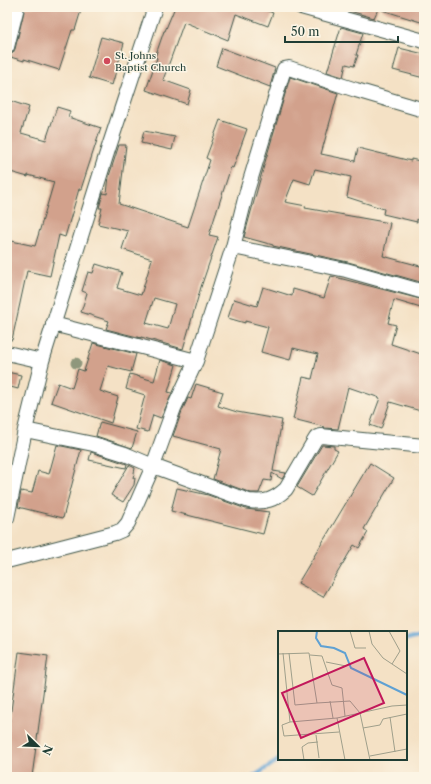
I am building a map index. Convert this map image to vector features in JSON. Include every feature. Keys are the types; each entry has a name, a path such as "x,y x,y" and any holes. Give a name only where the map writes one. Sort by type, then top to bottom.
{"street":[{"path":"7,47 17,7"},
{"path":"7,518 25,430 42,361 106,156 155,7"},
{"path":"301,7 424,41"},
{"path":"7,561 115,533 122,530 128,523 154,466 174,408 196,361 233,247 246,191 284,69 289,68 424,110"},
{"path":"233,247 346,270 424,292"},
{"path":"53,324 196,361"},
{"path":"7,352 42,361"},
{"path":"25,430 93,444 125,454 249,501 259,503 269,501 280,495 286,489 313,442 316,438 321,436 424,446"}],"building":[{"path":"25,7 82,7 75,30 72,30 59,70 24,59 24,61 7,56 13,53 15,49"},
{"path":"175,7 258,7 273,13 268,26 236,14 228,40 184,22 163,80 191,90 187,104 146,90 164,31"},
{"path":"336,7 379,7 374,18"},
{"path":"382,7 424,7 424,23 382,10"},
{"path":"341,27 363,33 354,66 346,64 343,77 327,72"},
{"name":"St. Johns Baptist Church","path":"101,37 124,43 112,85 89,78"},
{"path":"222,48 275,68 270,87 216,66"},
{"path":"399,48 424,54 424,78 393,70"},
{"path":"290,77 338,93 321,154 355,161 358,148 411,161 411,159 424,162 424,191 420,205 424,206 424,221 417,219 417,222 383,214 384,209 347,197 351,177 315,169 310,184 294,179 285,202 306,206 305,208 390,223 383,256 424,267 424,283 348,262 273,246 244,237"},
{"path":"7,100 29,107 21,133 46,140 57,107 70,111 68,117 101,128 81,189 79,189 65,237 59,235 50,276 27,271 12,340 7,339 7,240 35,246 54,182 7,171"},
{"path":"220,120 247,129 233,168 231,167 209,235 218,237 201,287 183,349 106,329 109,321 81,312 87,293 82,291 88,272 93,273 96,264 122,272 117,288 141,295 152,259 122,249 128,231 98,224 102,208 99,208 103,193 107,194 109,176 119,145 126,145 119,204 188,227 210,160 206,158","holes":["154,298 175,304 168,329 146,323"]},
{"path":"144,131 175,137 172,150 141,143"},
{"path":"331,276 424,300 424,309 394,300 388,323 396,325 391,344 424,355 424,412 390,402 381,429 370,425 380,398 348,387 338,429 324,428 325,427 293,419 303,377 312,379 318,354 293,348 290,360 261,352 268,327 228,318 234,299 257,306 263,287 292,296 293,289 324,298"},
{"path":"93,343 136,354 131,372 108,366 100,391 118,397 111,423 51,402 58,383 72,388 78,369 84,371"},
{"path":"160,360 176,365 168,392 172,393 161,418 153,415 148,432 136,429 145,395 126,389 130,374 154,381"},
{"path":"7,372 21,375 18,389 7,386"},
{"path":"196,384 223,392 218,406 237,412 282,420 273,471 286,473 282,479 272,473 271,481 264,480 259,493 251,493 213,479 221,449 173,436 182,411 188,398 191,399"},
{"path":"100,422 137,432 132,448 96,436"},
{"path":"57,445 81,450 63,518 18,507 21,491 32,493 38,471 49,474"},
{"path":"322,445 334,446 334,449 338,451 312,496 297,487"},
{"path":"91,452 127,464 126,468 89,460"},
{"path":"370,463 394,478 364,529 368,532 359,548 354,545 323,597 298,583"},
{"path":"129,465 135,468 133,478 135,478 134,485 123,502 111,495"},
{"path":"177,488 208,495 246,509 269,512 263,534 171,511"},
{"path":"19,652 48,656 32,777 7,777 7,740"}],"waterway":[{"path":"407,640 424,635"},
{"path":"253,777 278,760"}],"place":[{"name":"St. Johns Baptist Church","path":"107,61"}]}
